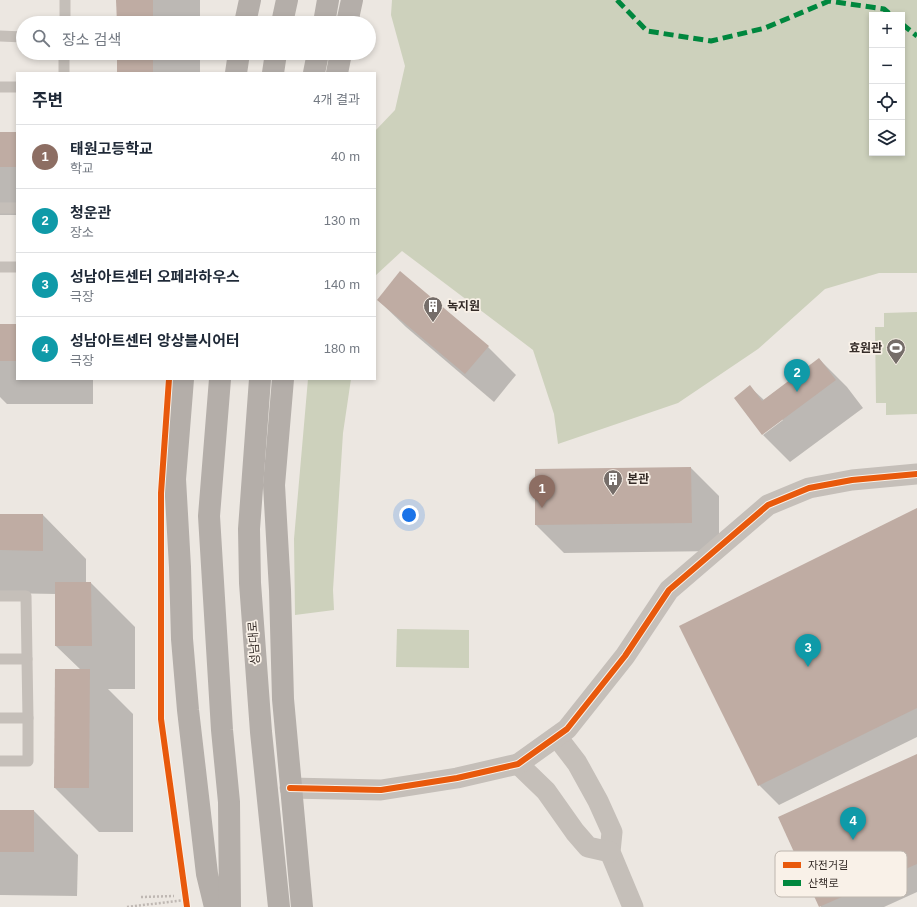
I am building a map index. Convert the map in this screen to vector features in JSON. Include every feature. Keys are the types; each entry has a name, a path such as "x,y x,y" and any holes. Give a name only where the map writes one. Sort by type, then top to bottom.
{"main road":[{"path":"247,16 250,0"},
{"path":"284,16 287,0"},
{"path":"325,16 328,0"},
{"path":"349,16 352,0"},
{"path":"236,72 238,60"},
{"path":"272,72 275,60"},
{"path":"314,72 317,60"},
{"path":"337,72 340,60"},
{"path":"183,380 175,479 182,639 188,710 207,874 215,907"},
{"path":"220,380 209,516 222,730 229,802 230,907"},
{"name":"성남대로","path":"260,380 249,529 250,583 262,740 279,907"},
{"path":"283,380 274,485 280,590 283,699 302,907"}],"street":[{"path":"290,788 381,790 457,778 518,764 567,729 624,656 669,590 768,505 809,488 852,480 917,474"},
{"path":"557,737 576,763 598,801 612,832 610,852 633,907"},
{"path":"518,764 546,792 575,832 588,847 610,852"}],"lane":[{"path":"65,0 65,16"},
{"path":"0,36 16,37"},
{"path":"64,60 64,72"},
{"path":"0,87 16,87"},
{"path":"0,208 16,208"},
{"path":"0,267 16,267"},
{"path":"0,596 26,596 28,718 28,761 0,761"},
{"path":"0,659 27,659"},
{"path":"0,718 28,718"}],"path":[{"path":"127,907 186,904 184,893"},
{"path":"141,897 174,896"}],"green space":[{"path":"392,0 917,0 917,273 879,273 825,289 758,349 678,403 558,444 554,414 533,350 402,251 376,275 376,130 395,110 405,66 391,15"},
{"name":"효원관","path":"917,312 917,414 886,415 886,403 876,403 875,327 884,327 884,313"},
{"path":"308,380 351,380 343,433 333,590 334,610 295,615 294,539"},
{"path":"397,629 469,630 469,668 396,667"}],"building":[{"path":"116,0 153,0 153,16 117,16"},
{"path":"117,60 153,60 153,72 117,72"},
{"path":"0,132 16,132 16,167 0,167"},
{"name":"녹지원","path":"400,271 489,346 465,374 377,300"},
{"path":"0,324 16,324 16,361 0,361"},
{"path":"819,358 836,380 762,435 734,398 750,385 762,401"},
{"name":"본관","path":"691,467 692,523 535,525 535,469"},
{"path":"917,508 917,708 758,786 679,626"},
{"path":"0,514 43,514 43,551 0,550"},
{"path":"55,582 91,582 92,646 55,646"},
{"path":"55,669 90,669 89,788 54,788"},
{"path":"917,754 917,864 907,868 907,851 793,851 778,817"},
{"path":"0,810 34,810 34,852 0,852"},
{"path":"814,897 842,897 819,907"}],"marked path":[{"path":"617,0 647,31 711,41 765,28 829,1 884,9 888,12"},
{"path":"905,26 917,36"}],"cycle path":[{"path":"169,380 161,493 161,719 187,907"},
{"path":"290,788 381,790 457,778 518,764 567,729 625,656 669,590 768,505 809,488 852,480 917,474"}],"place":[{"name":"녹지원","path":"433,323"},
{"name":"효원관","path":"896,365"},
{"name":"청운관","path":"797,392"},
{"name":"본관","path":"613,496"},
{"name":"태원고등학교","path":"542,508"},
{"name":"성남아트센터 오페라하우스","path":"808,667"},
{"name":"성남아트센터 앙상블시어터","path":"853,840"}]}
